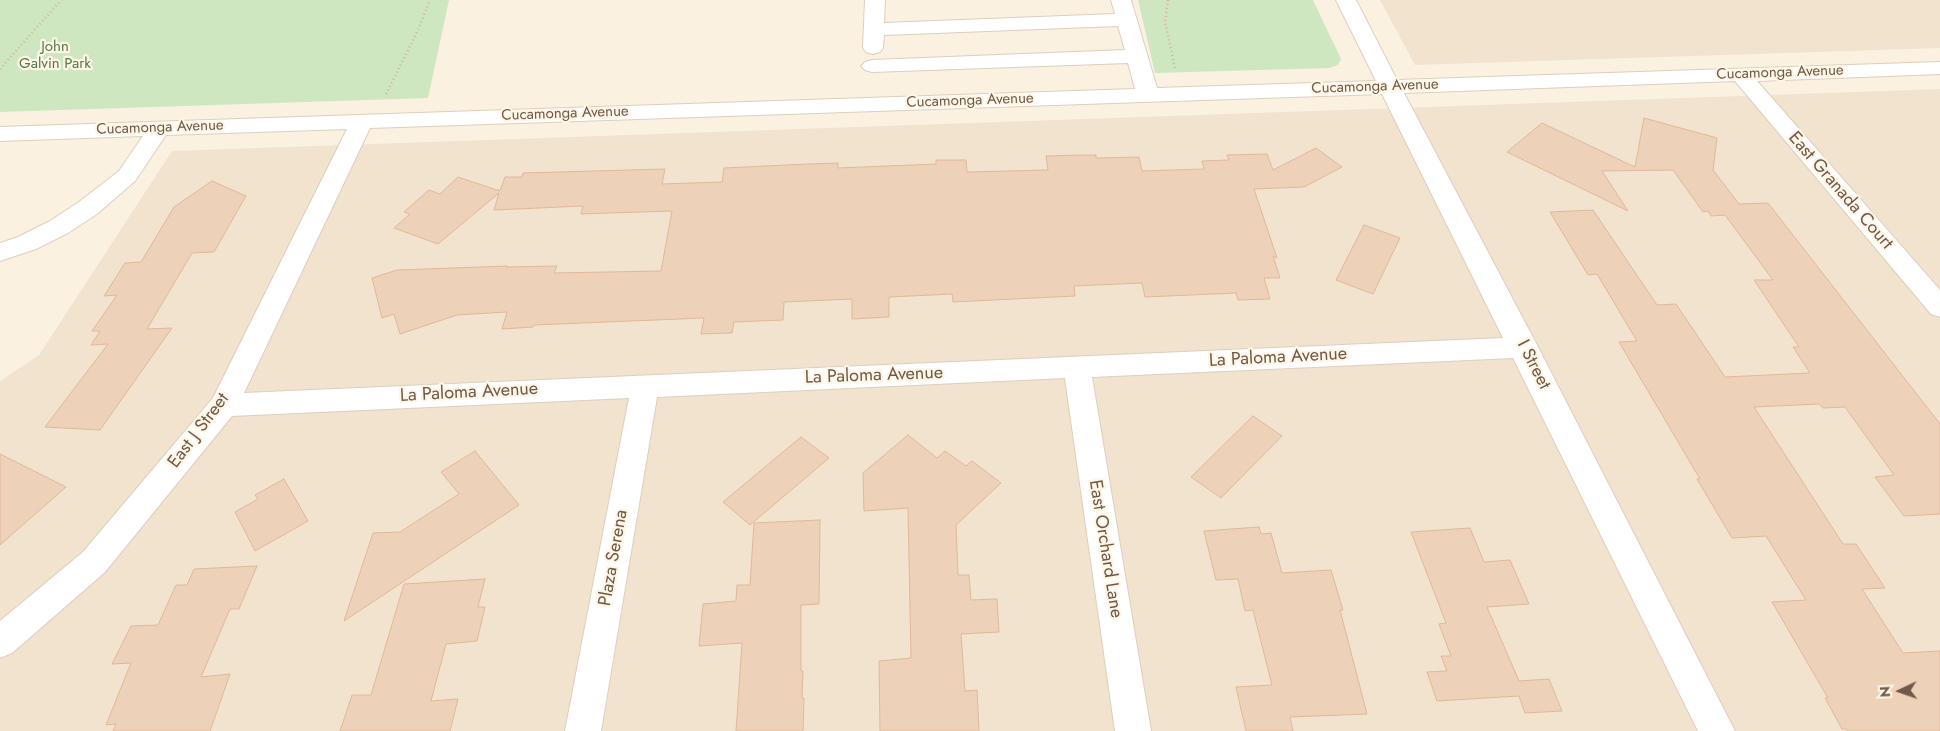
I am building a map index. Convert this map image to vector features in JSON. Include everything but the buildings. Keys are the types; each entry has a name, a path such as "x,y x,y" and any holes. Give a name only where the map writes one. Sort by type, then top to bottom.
{"street":[{"path":"871,104 875,0"},
{"path":"1121,0 1148,95"},
{"name":"I Street","path":"1346,0 1524,347 1717,731"},
{"path":"874,29 1127,20"},
{"path":"872,66 1137,56"},
{"name":"Cucamonga Avenue","path":"0,134 1940,68"},
{"name":"East Granada Court","path":"1741,74 1940,307"},
{"name":"East J Street","path":"0,642 94,562 224,405 362,121"},
{"path":"0,252 27,243 59,227 88,208 127,176 160,128"},
{"name":"La Paloma Avenue","path":"224,405 1524,347"},
{"name":"East Orchard Lane","path":"1077,367 1133,731"},
{"name":"Plaza Serena","path":"583,731 645,385"}],"path":[{"path":"0,69 61,0"},
{"path":"382,101 418,30 430,0"},
{"path":"1168,0 1166,22 1169,47 1177,76"}],"shaded area":[{"path":"1380,0 1940,0 1940,48 1415,65"},
{"path":"1940,89 1940,731 0,731 0,381 39,355 172,151"}],"green space":[{"name":"John Galvin Park","path":"0,0 449,0 428,98 0,112"},
{"path":"1138,0 1313,0 1341,59 1338,65 1329,68 1155,73"}]}
